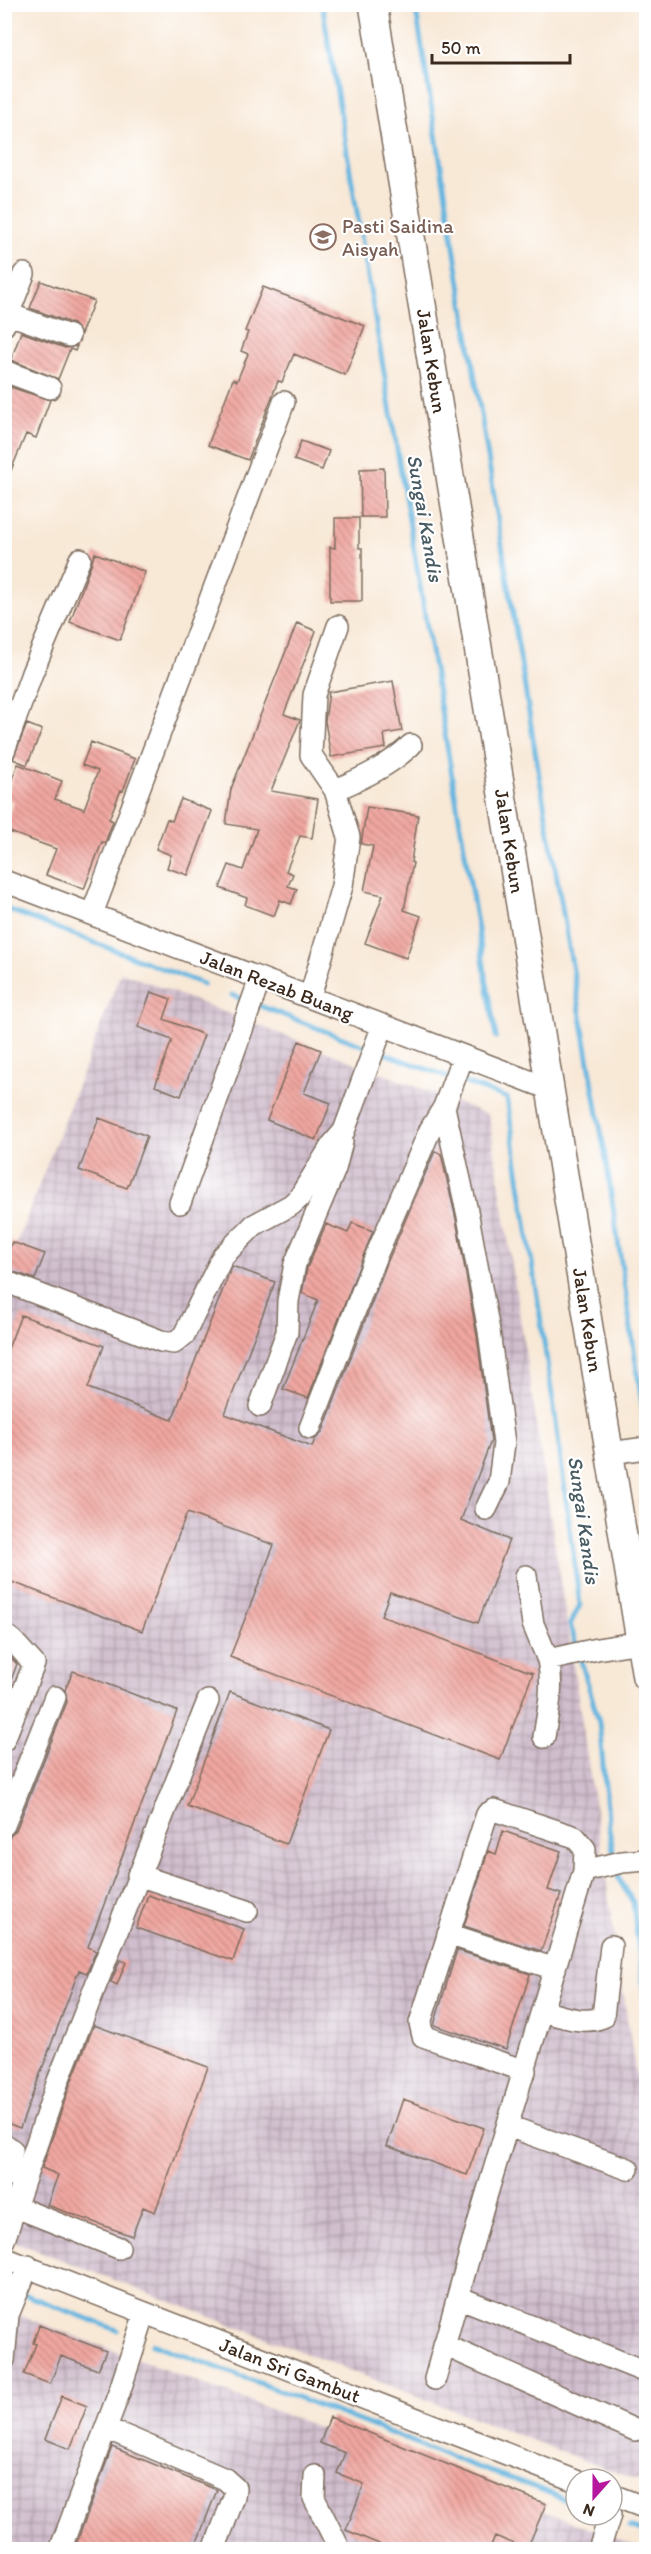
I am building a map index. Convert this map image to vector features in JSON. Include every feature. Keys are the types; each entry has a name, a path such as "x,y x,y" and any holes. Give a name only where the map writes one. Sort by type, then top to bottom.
{"main road":[{"name":"Jalan Kebun","path":"373,4 646,1677"}],"street":[{"path":"24,274 7,319 69,336"},
{"path":"4,371 50,388"},
{"path":"92,914 284,402"},
{"path":"4,751 32,673 80,559"},
{"path":"310,997 342,886 349,837 335,790 311,755 314,695 338,626"},
{"path":"335,790 397,759 411,745"},
{"name":"Jalan Rezab Buang","path":"4,881 92,914 255,995 310,997 376,1042 454,1081 550,1089"},
{"path":"180,1203 255,995"},
{"path":"260,1406 287,1332 288,1301 296,1264 335,1169 344,1131 376,1042"},
{"path":"310,1428 375,1258 430,1130 454,1081"},
{"path":"454,1081 468,1216 489,1331 504,1443 499,1482 486,1509"},
{"path":"4,1281 161,1341 174,1343 184,1335 223,1256 254,1225 299,1198 332,1145 344,1131"},
{"path":"610,1453 643,1449"},
{"path":"526,1576 532,1624 558,1658"},
{"path":"4,1634 14,1641 34,1664 4,1740"},
{"path":"558,1658 641,1642"},
{"path":"544,1737 551,1694 551,1675 558,1658"},
{"path":"4,1825 56,1697"},
{"path":"4,2240 58,2080 208,1701"},
{"path":"435,2379 444,2345 525,2071 542,2011 592,1869 585,1849 575,1837 494,1810 488,1814 420,2023 423,2036 525,2071"},
{"path":"592,1869 622,1862 646,1860"},
{"path":"138,1875 247,1911"},
{"path":"448,1934 555,1970"},
{"path":"542,2011 573,2019 595,2020 603,2017 611,1946"},
{"path":"508,2126 628,2169"},
{"path":"4,2144 12,2150 4,2178"},
{"path":"16,2207 119,2248"},
{"name":"Jalan Sri Gambut","path":"4,2258 564,2476"},
{"path":"4,2360 8,2315 28,2266"},
{"path":"458,2297 646,2372"},
{"path":"60,2550 106,2428 145,2313"},
{"path":"444,2345 635,2430"},
{"path":"106,2428 225,2479 235,2488 234,2497 214,2550"},
{"path":"315,2476 314,2498 340,2550"},
{"path":"624,2505 646,2508"},
{"path":"599,2550 606,2527"}],"shaded area":[{"path":"121,972 489,1115 646,2141 646,2484 624,2476 624,2467 602,2467 5,2238 4,1276"},
{"path":"5,2310 564,2519 564,2527 585,2527 644,2549 5,2549"}],"building":[{"path":"41,281 94,301 81,334 73,324 30,308"},
{"path":"263,287 365,326 345,375 294,354 282,382 278,381 248,460 208,445 233,379 237,381 248,354 241,351 248,332 245,331"},
{"path":"21,332 65,348 77,346 75,351 70,349 58,379 11,360"},
{"path":"4,385 50,400 36,438 26,434 5,485"},
{"path":"301,441 329,451 322,470 294,460"},
{"path":"384,468 385,517 361,517 360,469"},
{"path":"335,518 359,518 359,548 362,548 362,601 330,601 330,547 335,548"},
{"path":"95,553 145,572 120,640 70,622"},
{"path":"297,623 316,631 284,714 300,720 271,791 318,799 312,838 300,836 286,871 293,874 288,886 297,889 291,904 280,900 274,916 245,905 247,898 220,888 229,865 243,870 257,829 226,824 231,789"},
{"path":"393,681 402,731 384,734 386,748 331,757 325,721 329,692"},
{"path":"27,724 42,730 27,765 13,759"},
{"path":"91,742 135,759 109,819 113,821 105,843 102,842 84,889 46,875 56,849 4,830 13,801 5,798 18,764 62,781 55,799 84,809 98,771 82,765"},
{"path":"181,799 212,811 188,875 167,868 171,855 156,849 167,819 172,821"},
{"path":"367,807 418,815 411,862 413,863 404,910 421,916 406,958 365,943 383,895 364,891 373,846 361,844"},
{"path":"151,992 171,999 164,1019 204,1035 181,1096 155,1086 172,1040 138,1027"},
{"path":"299,1041 321,1050 304,1093 331,1103 316,1140 267,1120"},
{"path":"99,1118 147,1136 127,1188 79,1170"},
{"path":"435,1151 441,1154 456,1219 477,1336 491,1441 461,1520 509,1540 478,1623 390,1592 381,1616 533,1673 500,1760 230,1657 274,1545 187,1513 142,1631 4,1579 4,1359 21,1315 104,1346 88,1388 172,1420 232,1266 275,1282 225,1414 312,1447 315,1439 322,1433 387,1263"},
{"path":"352,1223 373,1231 308,1398 283,1389 318,1300 302,1293 307,1268 326,1224 348,1233"},
{"path":"12,1242 45,1254 35,1279 4,1269 4,1261"},
{"path":"4,1651 17,1664 6,1694 4,1694"},
{"path":"73,1671 177,1711 88,1947 96,1951 87,1973 79,1970 20,2128 4,2122 4,1852 10,1836 16,1830 67,1702 65,1690"},
{"path":"230,1692 329,1730 286,1844 187,1806"},
{"path":"503,1831 561,1851 548,1890 561,1894 541,1951 464,1926 488,1851 496,1854"},
{"path":"148,1895 244,1929 233,1961 136,1928"},
{"path":"457,1950 530,1974 506,2049 434,2025"},
{"path":"120,1960 126,1962 117,1985 111,1982"},
{"path":"94,2025 208,2067 155,2212 143,2207 132,2236 47,2205 58,2175 42,2168 70,2085"},
{"path":"403,2099 484,2128 467,2175 387,2146"},
{"path":"39,2325 106,2351 98,2370 61,2356 50,2384 24,2374 36,2344 33,2343"},
{"path":"62,2396 87,2406 70,2449 45,2439"},
{"path":"330,2417 546,2504 527,2549 495,2536 489,2550 393,2550 346,2530 364,2484 337,2473 345,2453 320,2443"},
{"path":"112,2447 217,2490 194,2550 74,2550"}],"waterway":[{"name":"Sungai Kandis","path":"322,4 496,1037"},
{"path":"415,4 538,769 607,1166 646,1431"},
{"path":"4,908 203,984"},
{"path":"232,995 246,1001"},
{"path":"255,1004 369,1048"},
{"path":"378,1051 451,1078"},
{"name":"Sungai Kandis","path":"460,1081 507,1098 554,1408 580,1605 570,1624 577,1648"},
{"name":"Sungai Kandis","path":"580,1657 599,1722 609,1829 615,1860"},
{"name":"Sungai Kandis","path":"617,1869 619,1880 633,1902 646,2009"},
{"path":"26,2295 117,2330"},
{"path":"152,2344 564,2499"},
{"path":"630,2527 646,2533"}],"place":[{"name":"Pasti Saidina Aisyah","path":"323,237"}]}
